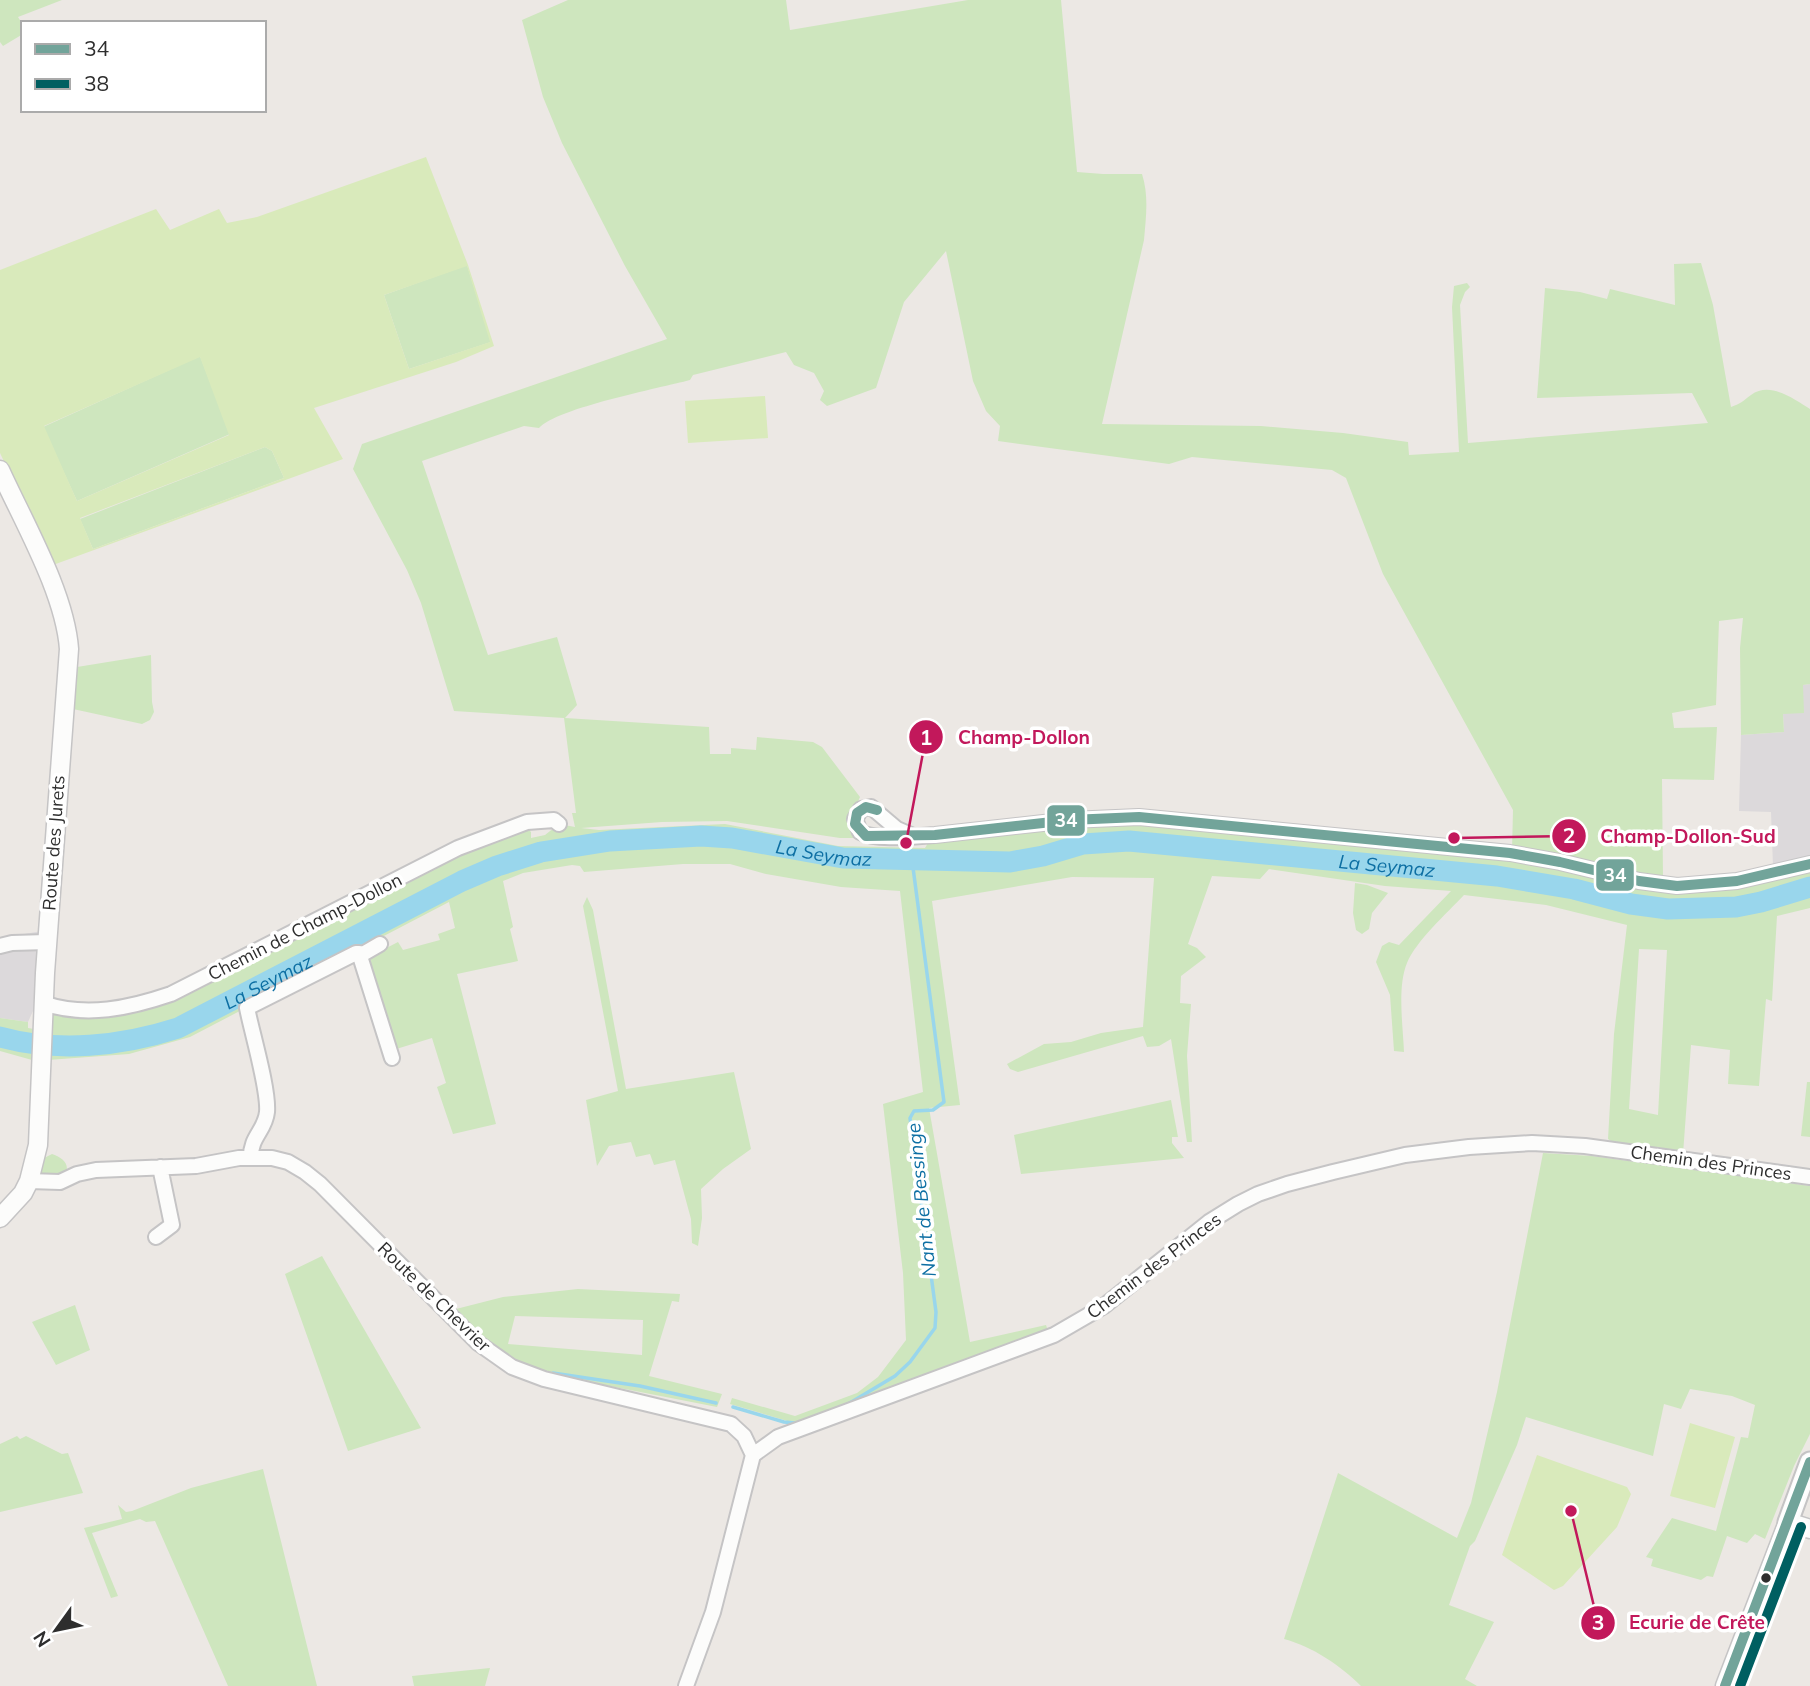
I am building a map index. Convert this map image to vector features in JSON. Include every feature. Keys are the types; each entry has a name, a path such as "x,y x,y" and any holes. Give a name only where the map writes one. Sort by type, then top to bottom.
{"main road":[{"path":"1788,1522 1810,1462"}],"street":[{"name":"Route des Jurets","path":"0,470 59,600 68,633 68,667 43,1003 37,1145 29,1181 17,1201 0,1218"},
{"path":"913,836 897,829 877,810 866,807 857,813 855,819 860,832 871,836 913,836 1100,817 1139,817 1510,853 1677,887 1737,881 1810,864"},
{"name":"Chemin de Champ-Dollon","path":"43,1003 83,1011 110,1009 172,994 458,848 527,822 554,820 559,824"},
{"path":"0,946 47,942"},
{"path":"251,1158 250,1147 263,1125 267,1107 247,1008 356,953 361,955 380,944"},
{"path":"361,955 392,1058"},
{"name":"Chemin des Princes","path":"753,1455 778,1437 1054,1335 1104,1306 1209,1222 1238,1204 1277,1187 1333,1172 1405,1155 1532,1143 1585,1146 1810,1177"},
{"name":"Route de Chevrier","path":"29,1181 60,1182 77,1174 96,1170 196,1166 251,1158 272,1158 288,1162 305,1172 478,1343 512,1367 562,1385 731,1424 744,1436 753,1455"},
{"path":"156,1237 172,1225 160,1167"},
{"path":"685,1686 713,1612 753,1455"},
{"path":"1725,1686 1788,1522 1810,1529"}],"shaded area":[{"path":"1810,684 1810,858 1773,866 1771,812 1739,811 1741,735 1784,732 1783,714 1803,685"},
{"path":"42,931 37,1002 28,1022 0,1018 0,938"}],"green space":[{"path":"0,0 62,0 18,17 21,22 21,35 3,46 0,42"},
{"path":"568,0 786,0 790,30 968,0 1061,0 1077,172 1142,174 1146,190 1144,240 1102,424 1261,426 1408,442 1409,455 1459,452 1452,307 1454,286 1467,283 1470,287 1460,305 1468,443 1708,423 1692,393 1537,398 1545,288 1580,292 1607,299 1610,289 1675,305 1674,264 1701,263 1713,305 1731,407 1758,391 1766,390 1782,393 1810,409 1810,684 1803,685 1804,713 1783,714 1784,732 1741,735 1740,648 1743,618 1719,621 1716,705 1672,713 1674,728 1717,727 1714,780 1662,779 1663,878 1512,850 1513,810 1383,574 1346,478 1332,470 1192,457 1169,464 998,441 1000,426 986,411 973,381 946,251 904,302 876,388 827,406 820,400 824,391 814,373 794,365 786,352 693,375 690,380 587,406 566,413 539,428 524,426 422,461 488,655 557,637 577,705 565,718 709,727 710,754 731,754 731,748 756,750 757,737 813,742 822,747 860,797 849,821 856,838 727,821 662,822 581,828 599,830 725,824 838,846 925,848 928,843 1092,823 1147,824 1512,860 1663,891 1704,892 1728,889 1810,870 1810,908 1777,916 1772,1001 1766,999 1759,1086 1728,1084 1730,1050 1691,1045 1683,1154 1617,1145 1608,1139 1614,1034 1627,925 1546,905 1464,895 1411,954 1404,973 1401,995 1404,1052 1394,1051 1390,995 1376,962 1382,946 1389,942 1399,945 1451,891 1385,886 1269,869 1260,879 1212,876 1188,944 1206,957 1181,976 1180,1003 1191,1004 1187,1056 1192,1142 1187,1142 1171,1039 1159,1046 1147,1047 1143,1036 1018,1072 1010,1069 1007,1064 1044,1044 1071,1042 1101,1033 1143,1027 1154,878 1072,877 932,901 960,1105 929,1108 970,1342 1046,1325 1048,1331 794,1423 730,1404 732,1398 795,1416 857,1393 878,1377 906,1340 903,1273 883,1104 923,1092 900,891 841,887 766,874 730,864 683,864 584,872 580,866 572,865 523,873 503,881 518,961 457,974 496,1124 453,1134 437,1087 446,1083 432,1038 393,1050 369,969 371,956 398,942 403,950 440,940 438,934 455,928 449,902 190,1037 129,1054 48,1060 43,1003 83,1011 189,986 198,990 220,978 224,968 280,940 291,942 313,931 316,921 381,887 391,891 414,878 415,869 528,829 531,838 545,835 559,824 575,827 572,813 576,813 564,718 454,711 421,603 407,570 353,469 362,444 667,339 625,266 562,143 543,97 522,20","holes":["1639,949 1667,950 1658,1115 1629,1109"]},
{"path":"426,157 468,265 494,346 456,362 314,408 343,459 53,565 0,453 0,270 156,209 170,230 219,209 227,223 257,217","holes":["467,266 490,342 409,369 384,295","200,357 229,435 77,501 44,426","265,447 272,451 284,478 93,549 80,518"]},
{"path":"467,265 491,342 409,369 384,295"},
{"path":"200,356 230,434 77,501 43,427"},
{"path":"765,396 768,438 688,443 685,401"},
{"path":"265,447 272,451 284,478 93,549 80,519"},
{"path":"151,655 154,712 150,720 142,724 73,709 77,667"},
{"path":"1355,883 1388,893 1372,913 1369,929 1362,934 1356,930 1353,913"},
{"path":"587,897 593,910 626,1089 734,1072 751,1149 701,1189 702,1218 698,1246 692,1243 691,1219 675,1160 654,1165 650,1154 636,1157 631,1142 609,1146 597,1166 586,1100 618,1091 583,906"},
{"path":"0,1018 28,1022 28,1028 34,1029 32,1060 0,1051"},
{"path":"1807,1082 1810,1082 1810,1137 1801,1136"},
{"path":"1171,1100 1178,1137 1172,1137 1172,1143 1184,1158 1021,1174 1014,1135"},
{"path":"1543,1153 1592,1156 1810,1186 1810,1434 1794,1466 1765,1539 1755,1534 1747,1543 1727,1536 1713,1577 1707,1576 1701,1580 1651,1566 1653,1559 1646,1557 1672,1518 1716,1531 1741,1437 1748,1438 1755,1405 1732,1396 1690,1389 1681,1409 1664,1404 1653,1456 1526,1417 1517,1445 1475,1541 1470,1546 1449,1605 1494,1622 1465,1679 1477,1686 1361,1686 1326,1658 1284,1639 1338,1473 1457,1538 1471,1503 1497,1392"},
{"path":"52,1154 65,1162 67,1168 64,1176 41,1176 38,1171 42,1159"},
{"path":"322,1256 421,1428 348,1451 285,1274"},
{"path":"578,1289 680,1294 679,1302 672,1301 649,1376 722,1394 717,1407 548,1374 521,1364 496,1350 456,1309 503,1297","holes":["515,1316 643,1320 642,1355 508,1344"]},
{"path":"75,1305 90,1350 56,1365 32,1322"},
{"path":"1690,1423 1735,1437 1715,1508 1670,1496"},
{"path":"17,1436 20,1439 26,1436 62,1454 68,1453 83,1493 0,1512 0,1444"},
{"path":"1537,1455 1627,1487 1631,1494 1617,1527 1563,1586 1554,1590 1502,1555"},
{"path":"263,1469 317,1686 228,1686 155,1521 146,1522 140,1519 92,1533 118,1596 111,1598 84,1528 122,1519 118,1505 126,1512 132,1511 191,1488"},
{"path":"490,1668 485,1686 414,1686 412,1676"}],"waterway":[{"name":"La Seymaz","path":"0,1037 44,1045 90,1045 135,1039 178,1028 462,881 541,852 610,841 701,836 732,838 843,858 1010,862 1083,844 1129,841 1497,876 1574,889 1631,904 1668,909 1736,907 1810,887"},
{"name":"Nant de Bessinge","path":"848,1404 895,1376 910,1362 935,1328 936,1312 910,1118 914,1111 933,1110 944,1102 912,860"},
{"name":"Nant de Bessinge","path":"553,1373 640,1386 716,1403"},
{"name":"Nant de Bessinge","path":"733,1407 795,1423"}],"transit line":[{"name":"34","path":"877,810 866,807 857,813 855,824 866,836 935,835 1070,820 1139,817 1510,853 1639,881 1677,886 1737,881 1810,864"},
{"name":"34","path":"1725,1686 1810,1462"},
{"name":"38","path":"1740,1686 1801,1527"}],"place":[{"name":"Champ-Dollon-Sud","path":"1454,838"},
{"name":"Champ-Dollon","path":"906,843"},
{"name":"Ecurie de Crête","path":"1571,1511"}]}
